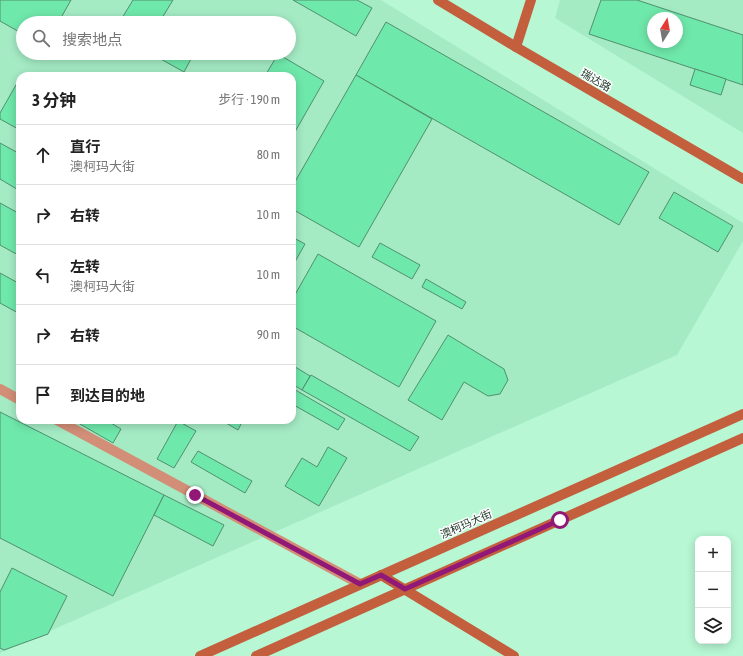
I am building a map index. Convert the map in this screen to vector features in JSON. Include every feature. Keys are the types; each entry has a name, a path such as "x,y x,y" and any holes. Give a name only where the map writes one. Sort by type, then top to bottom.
{"main road":[{"name":"瑞达路","path":"438,0 743,180"},
{"path":"516,47 531,0"},
{"name":"澳柯玛大街","path":"200,656 743,414"},
{"path":"256,656 743,438"},
{"path":"381,575 514,656"}],"street":[{"path":"0,389 16,398"},
{"path":"64,424 360,584"}],"shaded area":[{"path":"0,0 381,0 743,223 743,241 677,355 0,653"},
{"path":"560,0 743,0 743,133 555,18"}],"building":[{"path":"0,0 71,0 62,16 16,16 16,30 0,21"},
{"path":"133,0 173,0 163,16 123,16"},
{"path":"293,0 357,0 372,8 356,36"},
{"path":"601,0 637,0 673,12 647,12 647,48 683,48 683,15 743,35 743,85 589,34"},
{"path":"386,22 649,172 619,225 356,75"},
{"path":"163,60 190,60 184,72"},
{"path":"274,60 288,60 324,81 296,130 296,72 267,72"},
{"path":"695,69 726,79 721,95 690,85"},
{"path":"356,75 432,119 359,247 296,211 296,180"},
{"path":"16,85 16,128 0,119 0,113"},
{"path":"0,143 16,152 16,189 0,179"},
{"path":"674,192 733,226 718,252 659,218"},
{"path":"0,203 16,212 16,254 0,245"},
{"path":"296,239 305,244 296,260"},
{"path":"380,243 420,265 412,279 372,257"},
{"path":"318,254 436,321 399,387 296,328 296,293"},
{"path":"0,273 16,282 16,312 0,303"},
{"path":"426,279 466,302 462,309 422,287"},
{"path":"448,335 504,369 508,380 500,394 488,396 464,382 442,420 408,400"},
{"path":"296,367 310,376 302,390 296,386"},
{"path":"311,375 419,437 410,451 302,390"},
{"path":"296,390 345,419 338,430 296,406"},
{"path":"0,412 16,420 16,424 24,424 164,495 113,596 0,538"},
{"path":"80,424 113,424 121,429 113,443"},
{"path":"176,424 183,424 196,431 174,468 157,459"},
{"path":"228,424 241,424 238,430"},
{"path":"328,447 347,458 319,506 285,486 302,458 317,467"},
{"path":"198,451 252,481 245,493 191,462"},
{"path":"164,495 224,525 213,546 154,515"},
{"path":"12,568 67,596 48,634 4,650 0,648 0,592"}],"route":[{"path":"195,495 360,584 381,575 405,589 560,520"}]}
